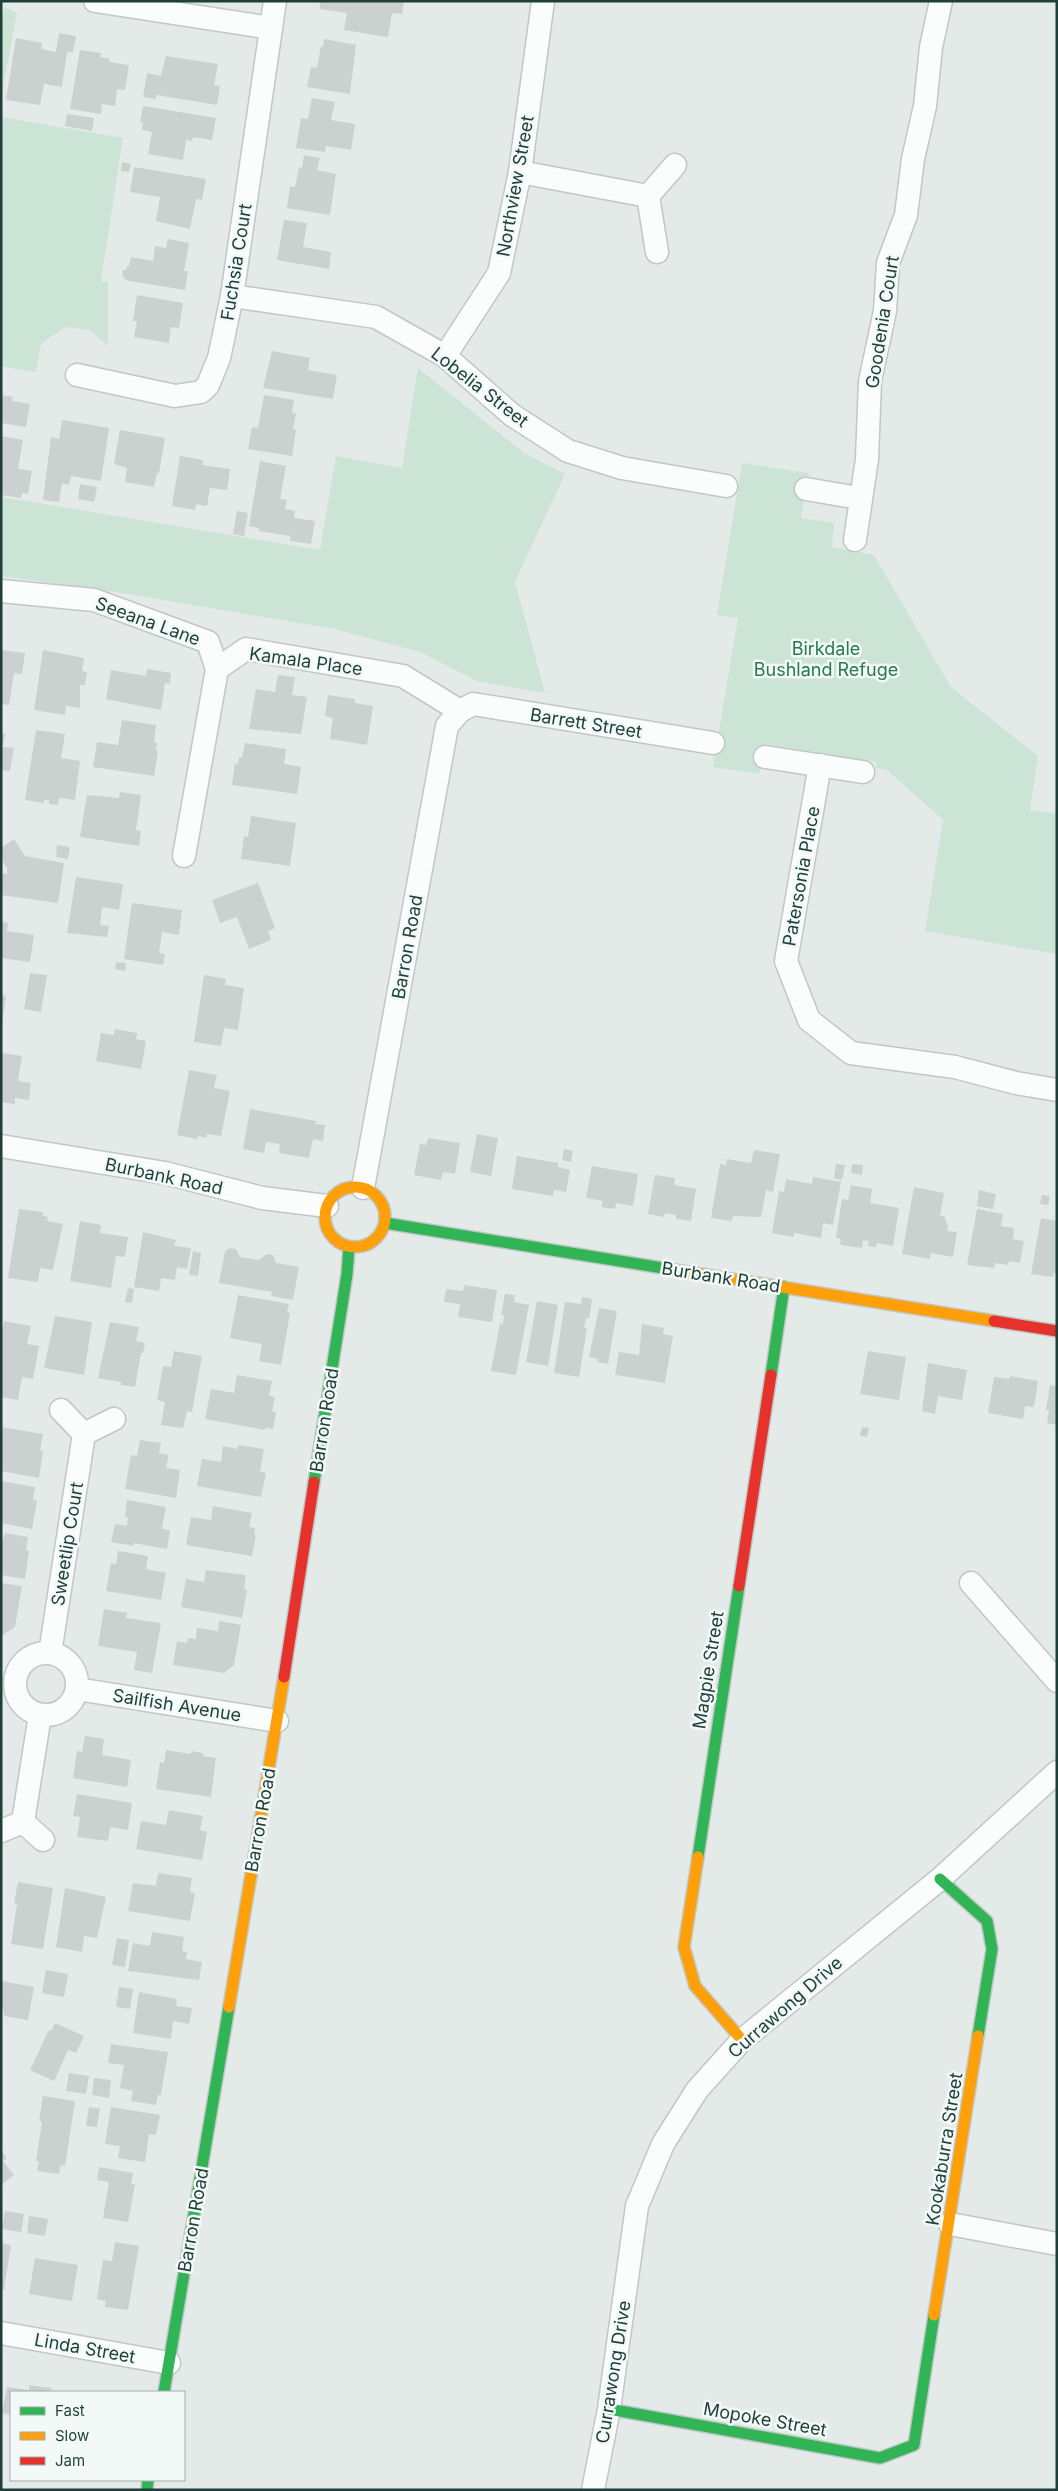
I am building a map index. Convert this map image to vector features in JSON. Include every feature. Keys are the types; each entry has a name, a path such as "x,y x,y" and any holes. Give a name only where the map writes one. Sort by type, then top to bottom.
{"street":[{"path":"95,1 271,28"},
{"name":"Fuchsia Court","path":"76,375 175,396 201,392 208,385 219,358 232,296 262,102 275,1"},
{"name":"Northview Street","path":"445,356 499,273 520,172 543,1"},
{"name":"Goodenia Court","path":"855,540 859,498 867,459 870,381 885,311 888,263 906,215 912,159 925,106 931,47 941,1"},
{"path":"648,196 675,165"},
{"path":"520,172 648,196"},
{"path":"648,196 657,252"},
{"name":"Lobelia Street","path":"232,296 376,317 445,356 512,416 568,451 622,468 726,486"},
{"path":"806,489 859,498"},
{"name":"Seeana Lane","path":"1,590 94,600 208,642 217,669"},
{"name":"Kamala Place","path":"217,669 246,649 403,676 460,711"},
{"path":"184,856 217,669"},
{"name":"Barrett Street","path":"460,711 473,704 713,743"},
{"name":"Barron Road","path":"363,1188 447,726 460,711"},
{"path":"766,757 863,772"},
{"name":"Patersonia Place","path":"820,765 786,961 809,1020 851,1053 955,1067 1016,1083 1057,1090"},
{"name":"Burbank Road","path":"1,1146 165,1173 262,1198 327,1206"},
{"path":"346,1188 363,1188 378,1197 383,1205 385,1222 382,1232 376,1239 359,1247 349,1247 341,1244 328,1232 325,1224 327,1206 338,1192 346,1188"},
{"name":"Burbank Road","path":"385,1222 1057,1331"},
{"name":"Barron Road","path":"164,2391 277,1721 347,1274 349,1247"},
{"name":"Magpie Street","path":"742,2040 695,1986 684,1947 784,1287"},
{"path":"61,1410 84,1434 114,1420"},
{"name":"Sweetlip Court","path":"50,1653 84,1434"},
{"path":"971,1583 1057,1680"},
{"path":"42,1653 50,1653 68,1662 77,1680 77,1689 74,1699 60,1713 40,1715 31,1712 18,1699 8,1679 27,1659 42,1653"},
{"name":"Sailfish Avenue","path":"77,1689 277,1721"},
{"path":"23,1822 40,1715"},
{"name":"Currawong Drive","path":"593,2490 609,2408 637,2206 663,2144 697,2090 742,2040 940,1879 1057,1772"},
{"path":"1,1831 23,1822"},
{"path":"23,1822 43,1840"},
{"name":"Kookaburra Street","path":"914,2445 992,1950 987,1921 940,1879"},
{"path":"950,2224 1057,2244"},
{"name":"Linda Street","path":"1,2333 169,2363"},
{"name":"Mopoke Street","path":"609,2408 880,2458 914,2445"}],"green space":[{"path":"5,7 17,13 1,97 1,18"},
{"path":"1,117 123,138 101,281 108,282 108,346 89,330 65,327 41,344 36,372 1,366"},
{"path":"418,368 524,453 565,474 515,582 545,693 477,681 420,652 335,629 115,592 1,576 1,497 320,550 336,456 402,468"},
{"name":"Birkdale Bushland Refuge","path":"742,463 809,473 801,518 834,523 832,547 874,555 951,687 1038,756 1030,810 1057,814 1057,954 925,931 943,820 887,770 876,768 876,762 765,744 759,774 713,767 738,618 717,615"}],"building":[{"path":"321,1 404,1 402,14 392,13 388,37 344,30 347,13 319,9"},
{"path":"59,33 76,36 73,52 67,52 62,87 44,84 40,105 6,100 16,38 42,43 41,49 56,52"},
{"path":"324,39 356,45 350,94 307,87 311,67 317,68"},
{"path":"80,50 101,53 100,57 110,59 109,62 129,65 125,90 117,89 115,106 102,104 101,114 70,109"},
{"path":"166,56 218,64 214,85 220,86 217,105 156,95 156,99 143,97 147,73 161,76"},
{"path":"312,98 335,102 331,120 355,124 351,150 326,146 325,152 296,148 301,118 308,119"},
{"path":"143,106 216,118 212,140 193,137 192,141 186,140 183,160 148,154 152,132 142,130 143,122 140,122"},
{"path":"67,114 94,118 92,131 65,126"},
{"path":"304,155 320,158 317,170 336,174 330,215 287,208 290,187 295,187 299,167 302,168"},
{"path":"122,162 131,164 129,172 121,171"},
{"path":"134,167 206,179 202,200 196,199 190,229 156,221 160,197 130,192"},
{"path":"284,220 307,223 303,247 331,252 329,269 277,260"},
{"path":"168,239 189,243 184,271 188,271 185,290 124,280 125,277 122,277 123,270 126,270 127,266 129,266 131,257 153,261 155,246 166,248"},
{"path":"137,295 183,303 179,328 171,327 169,343 134,337 137,321 133,321"},
{"path":"272,351 310,358 308,370 337,375 333,399 263,388"},
{"path":"1,395 13,397 12,401 30,404 26,427 1,423"},
{"path":"264,395 294,400 292,413 296,414 293,429 296,430 292,456 248,449 252,427 258,428"},
{"path":"62,420 109,428 101,481 71,476 69,485 62,483 59,502 43,500 51,437 59,439"},
{"path":"120,430 165,438 159,473 157,473 154,487 125,482 127,468 114,464"},
{"path":"1,436 23,440 18,469 32,471 28,494 22,493 21,498 1,495"},
{"path":"180,456 203,460 202,465 230,469 227,490 210,488 207,506 196,504 195,510 172,506"},
{"path":"260,461 286,466 280,499 287,500 285,509 295,511 294,518 315,521 311,544 290,541 290,536 259,531 259,528 249,526"},
{"path":"80,484 97,487 94,502 78,499"},
{"path":"237,511 248,513 244,536 233,534"},
{"path":"1,650 25,653 22,674 14,673 9,705 1,704"},
{"path":"43,650 84,658 82,671 87,672 85,685 80,685 80,708 66,706 65,715 34,710"},
{"path":"147,669 171,673 170,684 165,683 161,710 106,699 111,670 146,676"},
{"path":"278,675 295,677 292,695 307,697 301,734 249,729 256,689 275,692"},
{"path":"328,695 355,699 355,703 373,706 367,745 330,739 333,718 325,716"},
{"path":"122,720 156,725 154,742 157,743 156,750 158,751 154,776 93,767 97,742 118,745"},
{"path":"36,730 65,734 61,758 80,761 75,800 59,798 58,805 49,804 49,800 44,800 44,803 25,800"},
{"path":"1,733 5,734 3,747 14,748 10,771 1,770"},
{"path":"245,743 286,749 284,764 301,767 297,794 232,785 235,763 238,764 239,757 242,758"},
{"path":"120,792 141,795 136,830 141,831 139,846 80,837 87,795 119,798"},
{"path":"251,816 296,823 290,866 241,859 244,836 248,837"},
{"path":"14,839 25,856 64,863 58,903 1,895 1,873 7,874 7,868 1,859 1,848"},
{"path":"57,845 70,847 68,859 56,857"},
{"path":"76,877 123,884 119,910 102,907 100,925 109,926 107,937 67,933"},
{"path":"258,883 275,928 268,931 271,940 249,949 237,917 220,923 212,900"},
{"path":"132,903 182,910 179,935 162,932 159,953 165,954 163,965 124,959"},
{"path":"1,921 8,923 7,931 34,935 30,962 1,958"},
{"path":"116,962 126,963 125,971 115,969"},
{"path":"30,973 47,975 41,1012 24,1009"},
{"path":"204,975 226,979 225,985 244,988 238,1030 224,1028 221,1046 194,1042"},
{"path":"1,993 6,997 2,1024 1,1024"},
{"path":"115,1029 137,1033 136,1039 146,1041 141,1069 96,1061 101,1033 114,1035"},
{"path":"1,1053 22,1056 18,1081 31,1083 29,1100 15,1098 15,1104 1,1102"},
{"path":"189,1070 217,1075 214,1088 230,1091 221,1136 207,1134 206,1138 198,1136 197,1139 177,1135"},
{"path":"250,1109 316,1121 315,1124 325,1125 323,1141 313,1139 309,1158 279,1153 280,1144 266,1142 264,1153 243,1149"},
{"path":"477,1134 498,1138 491,1176 470,1172"},
{"path":"428,1138 460,1143 455,1174 443,1172 441,1180 414,1175 420,1144 426,1145"},
{"path":"564,1149 573,1151 571,1162 562,1160"},
{"path":"754,1150 780,1154 773,1192 766,1190 761,1217 733,1216 732,1221 711,1218 720,1164 726,1165 727,1159 751,1163"},
{"path":"517,1156 558,1163 558,1167 570,1170 566,1192 554,1190 553,1196 512,1189"},
{"path":"836,1164 845,1165 842,1180 834,1178"},
{"path":"852,1164 863,1165 862,1175 851,1173"},
{"path":"592,1166 638,1174 633,1206 616,1203 615,1209 601,1207 603,1201 586,1198"},
{"path":"655,1175 675,1178 674,1185 696,1189 691,1221 676,1219 676,1215 665,1213 664,1217 648,1214"},
{"path":"813,1177 841,1182 833,1225 823,1223 821,1238 794,1233 794,1237 772,1233 779,1191 784,1192 786,1179 812,1184"},
{"path":"851,1185 872,1189 870,1203 899,1208 893,1246 877,1243 876,1247 868,1246 869,1241 863,1240 862,1248 840,1245 841,1239 836,1238 842,1199 848,1200"},
{"path":"914,1187 944,1193 940,1216 944,1216 948,1226 947,1231 957,1232 953,1257 931,1253 930,1259 902,1254"},
{"path":"979,1190 996,1194 993,1209 977,1206"},
{"path":"1042,1195 1050,1196 1048,1205 1040,1204"},
{"path":"19,1209 43,1212 43,1216 48,1217 47,1221 63,1224 53,1270 40,1268 38,1282 8,1278"},
{"path":"977,1209 1003,1214 1001,1226 1014,1228 1013,1239 1024,1241 1020,1263 1009,1261 1008,1265 995,1263 994,1268 967,1265"},
{"path":"1041,1218 1057,1221 1057,1273 1054,1273 1053,1277 1031,1274"},
{"path":"80,1221 101,1225 100,1233 128,1237 125,1257 116,1256 111,1288 70,1281"},
{"path":"143,1232 176,1240 174,1246 191,1248 187,1269 177,1267 175,1280 161,1278 159,1291 134,1287"},
{"path":"230,1248 236,1249 240,1257 259,1260 267,1254 273,1255 276,1263 299,1267 293,1300 271,1296 272,1292 219,1283 225,1251"},
{"path":"193,1251 201,1253 198,1276 189,1275"},
{"path":"464,1285 497,1290 492,1322 458,1317 460,1304 444,1302 446,1289 463,1291"},
{"path":"128,1288 134,1289 132,1303 125,1302"},
{"path":"505,1294 515,1295 514,1302 529,1305 516,1375 491,1371 500,1323 503,1324 504,1315 501,1315"},
{"path":"238,1295 289,1304 287,1312 290,1313 281,1365 259,1361 262,1344 230,1338"},
{"path":"582,1297 592,1299 589,1319 586,1318 584,1328 587,1328 579,1377 554,1373 565,1302 581,1304"},
{"path":"537,1301 558,1305 548,1366 526,1362"},
{"path":"599,1308 617,1311 608,1364 597,1362 598,1359 589,1357"},
{"path":"55,1316 92,1322 84,1375 44,1368"},
{"path":"4,1321 31,1326 27,1344 39,1346 33,1379 22,1377 18,1400 1,1397 1,1336"},
{"path":"110,1322 139,1327 136,1341 145,1343 143,1353 141,1353 135,1387 121,1385 121,1382 98,1378"},
{"path":"642,1324 664,1328 663,1334 673,1336 665,1383 615,1375 619,1352 639,1355"},
{"path":"174,1351 202,1356 192,1412 187,1411 183,1428 161,1425 165,1402 157,1400 163,1366 171,1367"},
{"path":"868,1351 906,1357 899,1400 860,1394"},
{"path":"928,1363 967,1370 962,1400 938,1396 935,1414 922,1411"},
{"path":"237,1375 272,1381 269,1396 275,1397 272,1411 276,1412 273,1429 266,1428 265,1430 205,1419 211,1389 234,1393"},
{"path":"1010,1376 1038,1381 1034,1407 1025,1406 1023,1419 988,1413 994,1377 1009,1379"},
{"path":"1050,1385 1057,1386 1057,1425 1047,1423 1049,1410 1046,1410"},
{"path":"1,1427 43,1434 40,1451 43,1451 39,1478 1,1471"},
{"path":"862,1427 869,1428 867,1437 860,1436"},
{"path":"140,1440 161,1443 159,1453 169,1455 166,1468 180,1470 176,1498 125,1489 131,1455 137,1456"},
{"path":"238,1445 264,1449 260,1472 266,1473 261,1497 197,1486 202,1459 221,1462 223,1446 238,1449"},
{"path":"1,1481 35,1487 33,1500 37,1501 32,1529 1,1523"},
{"path":"127,1500 166,1507 162,1529 170,1530 167,1549 134,1543 134,1546 111,1542 115,1524 127,1526 128,1517 125,1517"},
{"path":"213,1506 252,1513 249,1527 255,1528 254,1535 256,1535 252,1556 186,1545 191,1517 211,1520"},
{"path":"5,1533 28,1537 26,1550 29,1551 25,1579 1,1575 1,1546"},
{"path":"118,1551 148,1556 146,1569 166,1573 161,1600 106,1591 111,1563 116,1564"},
{"path":"206,1570 246,1575 244,1589 247,1590 242,1618 181,1607 186,1579 204,1582"},
{"path":"1,1583 22,1586 15,1627 3,1635 1,1635"},
{"path":"104,1609 127,1613 126,1618 161,1623 152,1673 134,1670 137,1652 98,1646"},
{"path":"219,1621 241,1625 234,1665 224,1673 173,1665 177,1641 187,1643 188,1638 196,1639 197,1628 218,1631"},
{"path":"85,1736 104,1739 102,1755 131,1760 127,1787 73,1778 77,1751 82,1752"},
{"path":"166,1750 191,1754 191,1751 203,1753 203,1756 216,1758 211,1797 156,1789 160,1762 164,1763"},
{"path":"77,1794 132,1803 128,1830 110,1827 108,1841 77,1837 80,1817 73,1816"},
{"path":"169,1810 203,1816 200,1830 207,1832 202,1860 136,1849 141,1821 166,1825"},
{"path":"158,1873 192,1878 190,1892 195,1893 190,1921 128,1911 133,1883 156,1886"},
{"path":"18,1882 53,1888 43,1949 11,1944 17,1904 14,1903"},
{"path":"65,1888 106,1897 97,1938 84,1936 82,1952 56,1947"},
{"path":"152,1932 184,1937 182,1951 187,1952 186,1959 202,1962 199,1980 128,1971 133,1943 150,1946"},
{"path":"117,1938 129,1940 125,1967 112,1965"},
{"path":"46,1970 68,1974 64,1997 42,1993"},
{"path":"1,1981 34,1987 28,2020 4,2016 4,2010 1,2009"},
{"path":"119,1987 133,1989 130,2009 116,2007"},
{"path":"139,1992 177,1999 176,2006 192,2008 189,2024 173,2021 171,2039 133,2033"},
{"path":"55,2023 84,2036 76,2053 68,2050 54,2081 30,2070 49,2030 51,2031"},
{"path":"111,2044 168,2052 161,2095 158,2095 156,2105 131,2101 133,2091 120,2088 124,2065 108,2063"},
{"path":"69,2073 89,2076 86,2094 66,2091"},
{"path":"94,2078 111,2080 109,2098 92,2095"},
{"path":"43,2096 75,2101 65,2166 61,2165 59,2174 37,2171 39,2161 36,2161 42,2122 39,2121"},
{"path":"89,2107 100,2109 97,2127 86,2126"},
{"path":"111,2107 160,2115 156,2135 149,2134 145,2162 118,2158 120,2146 105,2144"},
{"path":"1,2150 7,2158 3,2161 14,2175 1,2185"},
{"path":"99,2167 133,2173 131,2184 135,2184 128,2222 103,2218 109,2182 97,2180"},
{"path":"5,2211 24,2214 21,2232 2,2229"},
{"path":"29,2216 48,2219 45,2236 27,2233"},
{"path":"115,2242 139,2246 128,2310 105,2307 106,2301 97,2299 103,2260 112,2261"},
{"path":"1,2243 11,2245 4,2290 1,2290"},
{"path":"35,2258 78,2265 72,2301 29,2294"},
{"path":"29,2385 51,2388 51,2391 10,2391 10,2415 2,2413 7,2387 29,2390"}],"traffic: fast":[{"path":"385,1223 675,1270"},
{"path":"314,1482 347,1274 349,1247"},
{"path":"771,1375 784,1287"},
{"path":"698,1857 739,1586"},
{"path":"940,1879 987,1921 992,1949 978,2036"},
{"path":"164,2391 229,2007"},
{"path":"609,2409 880,2458 914,2445 934,2315"},
{"path":"147,2490 148,2481"}],"traffic: slow":[{"path":"349,1187 361,1187 372,1192 380,1200 385,1211 385,1217 383,1229 372,1242 361,1247 349,1247 338,1242 330,1234 325,1223 325,1211 330,1200 338,1192 349,1187"},
{"path":"675,1270 994,1321"},
{"path":"229,2007 284,1677"},
{"path":"698,1857 684,1947 695,1986 742,2040"},
{"path":"934,2315 978,2036"}],"traffic: jam":[{"path":"994,1321 1057,1331"},
{"path":"739,1586 771,1375"},
{"path":"284,1677 314,1482"}]}
